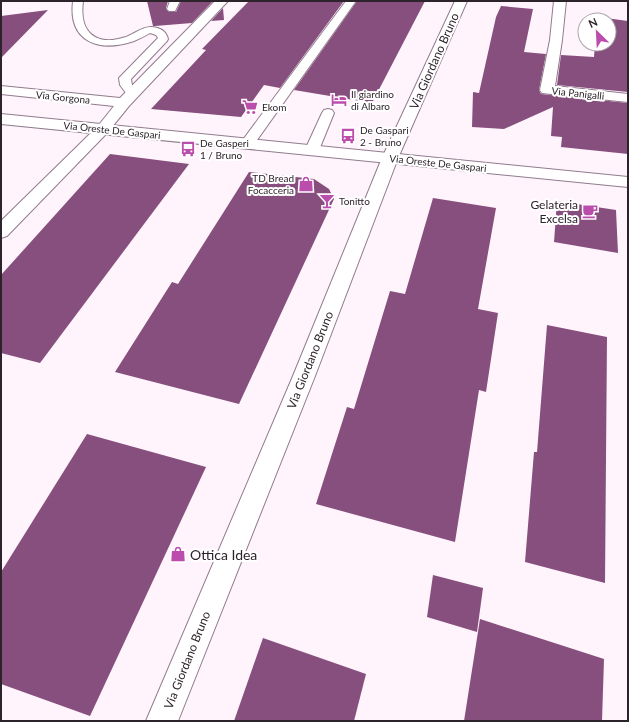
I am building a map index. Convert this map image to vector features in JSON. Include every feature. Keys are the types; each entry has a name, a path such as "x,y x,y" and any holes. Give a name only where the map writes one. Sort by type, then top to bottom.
{"street":[{"path":"1,232 103,129 128,99 222,1"},
{"name":"Via Giordano Bruno","path":"162,721 304,376 390,158 461,1"},
{"name":"Via Panigalli","path":"560,1 558,25 547,90 628,98"},
{"name":"Via Gorgona","path":"1,90 128,99"},
{"name":"Via Oreste De Gaspari","path":"1,119 628,182"}],"lane":[{"path":"78,1 77,24 84,34 92,40 101,43 119,41 153,30 161,33 163,39 125,78 128,99"},
{"path":"247,144 351,1"},
{"path":"312,150 328,114"}],"building":[{"path":"147,1 168,1 166,8 169,12 176,12 181,1 213,1 192,23 153,26"},
{"path":"249,1 344,1 280,88 264,85 241,117 151,109 206,50 202,49"},
{"path":"357,1 425,1 372,103 294,90"},
{"path":"501,6 533,9 524,52 546,54 539,90 541,94 628,103 628,154 561,147 562,137 551,136 553,107 504,129 472,127 473,92 479,93 496,17"},
{"path":"223,8 224,20 211,21"},
{"path":"48,10 1,58 1,16"},
{"path":"617,20 628,21 628,92 557,85 561,55 594,57 594,52 617,52"},
{"path":"110,154 189,164 40,363 1,353 1,275"},
{"path":"249,172 314,179 329,189 334,199 239,404 115,372 172,282 178,284"},
{"path":"433,198 496,208 478,309 498,313 486,392 479,390 455,542 316,504 347,407 354,409 390,291 405,294"},
{"path":"557,201 616,210 618,253 554,242"},
{"path":"547,325 607,337 605,583 525,562 534,452 537,452"},
{"path":"87,434 206,467 90,716 1,684 1,572"},
{"path":"433,575 483,588 477,632 427,617"},
{"path":"480,619 604,659 602,721 464,721"},
{"path":"263,638 366,674 354,721 234,721"}],"place":[{"name":"Il giardino di Albaro","path":"339,100"},
{"name":"Ekom","path":"250,107"},
{"name":"De Gaspari 2 - Bruno","path":"348,136"},
{"name":"De Gasperi 1 / Bruno","path":"188,149"},
{"name":"TD Bread Focacceria","path":"306,184"},
{"name":"Tonitto","path":"327,201"},
{"name":"Gelateria Excelsa","path":"590,211"},
{"name":"Ottica Idea","path":"178,554"}]}
